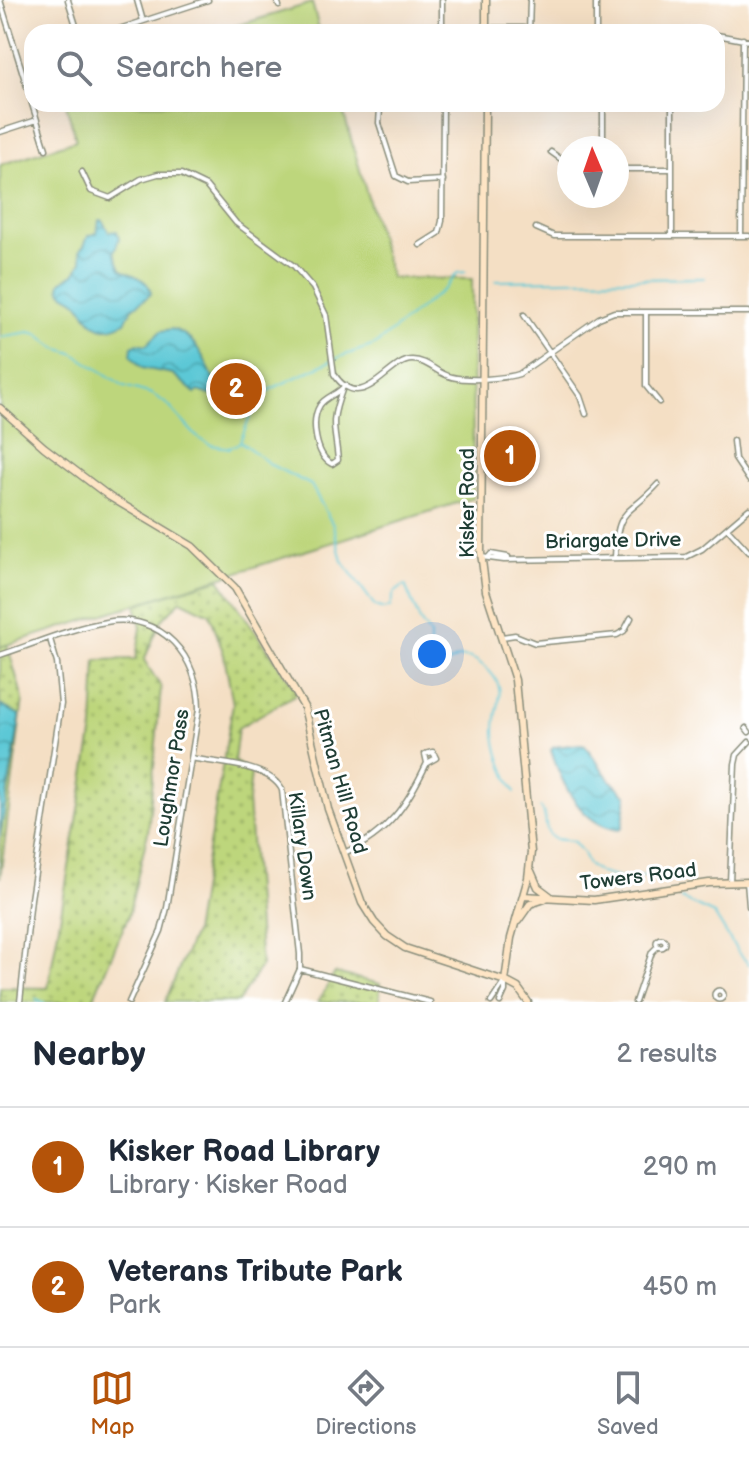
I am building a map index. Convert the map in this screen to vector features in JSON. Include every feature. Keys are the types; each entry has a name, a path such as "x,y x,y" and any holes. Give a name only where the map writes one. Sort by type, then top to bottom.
{"main road":[{"path":"486,0 487,24"},
{"name":"Kisker Road","path":"485,112 484,558 486,591 517,693 530,861 523,896"},
{"name":"Pitman Hill Road","path":"0,408 44,447 110,497 192,546 235,588 304,707 328,809 362,903 387,936 431,959 505,981 518,988 528,1002"},
{"path":"530,861 532,876 540,890 561,899"},
{"name":"Towers Road","path":"523,896 615,898 689,886 748,882"},
{"path":"505,981 512,931 523,896"},
{"path":"512,931 527,907 550,898"}],"street":[{"path":"0,0 24,78"},
{"path":"68,0 76,24"},
{"path":"137,0 143,21"},
{"path":"134,24 208,0"},
{"path":"442,0 442,24"},
{"path":"529,24 530,0"},
{"path":"596,0 596,24"},
{"path":"725,36 746,40 741,236"},
{"path":"34,112 46,149"},
{"path":"380,112 379,123 396,176 408,182 443,180"},
{"path":"420,245 439,233 442,221 443,112"},
{"path":"603,112 603,136"},
{"path":"672,112 672,235"},
{"path":"0,132 37,120"},
{"path":"551,152 557,156"},
{"path":"629,169 672,169"},
{"path":"82,172 91,191 110,198 141,179 158,174 181,174 199,181 213,192 236,223 294,266 313,288 326,315 336,378 344,388"},
{"path":"536,228 554,236 749,236"},
{"path":"646,312 646,386 659,402"},
{"path":"344,388 334,411 333,433 338,460 332,464 321,452 316,433 320,405 344,388 375,385 400,363 423,362 452,377 505,379 519,374 606,314 749,312"},
{"path":"524,315 580,396 586,414"},
{"path":"733,441 735,459 749,480"},
{"path":"615,558 619,522 658,484"},
{"name":"Briargate Drive","path":"484,558 491,554 510,558 689,556 702,549 749,509"},
{"path":"727,528 749,552"},
{"path":"502,637 515,635 535,643 617,635 624,631 631,618"},
{"name":"Loughmor Pass","path":"0,655 92,625 117,621 138,622 161,632 176,643 190,663 198,688 199,709 167,908 161,931 129,1002"},
{"path":"20,1002 31,899 61,704 57,663 50,639"},
{"path":"730,882 735,764 737,755 749,742"},
{"name":"Killary Down","path":"191,758 262,771 279,784 287,826 300,969 285,1002"},
{"path":"344,853 361,846 404,808 427,763"},
{"path":"748,882 749,906"},
{"path":"635,1002 652,952 658,946"},
{"path":"300,969 430,1002"},
{"path":"505,981 500,1002 493,1000 505,981"}],"green space":[{"path":"312,3 318,24 242,24"},
{"path":"68,112 343,112 391,278 472,279 473,498 0,647 0,165 76,140"},
{"path":"219,579 298,693 238,728 234,761 251,773 248,801 261,966 238,1002 165,1002 194,933 233,704 224,655 210,614 181,600 161,621 144,660 161,687 148,832 128,917 92,1002 0,1002 0,987 48,988 93,729 96,660 136,659 141,628 136,604"},
{"path":"7,644 23,699 0,878 0,647"},
{"path":"335,973 380,984 379,1002 318,1002"}],"water":[{"path":"99,220 109,232 117,231 119,239 114,252 121,269 144,281 151,294 132,309 125,322 108,328 97,326 60,287 61,282 74,274 82,262 80,250 88,236 97,233"},
{"path":"172,329 182,333 198,349 224,400 199,391 195,393 173,374 142,368 131,356 132,346 138,343 146,345 161,331"},
{"path":"0,705 20,715 20,719 0,837"},
{"path":"581,744 627,796 622,828 619,830 593,820 583,811 560,775 551,750"}],"waterway":[{"path":"0,337 29,332 38,334 56,348 73,353 124,386 152,394 167,404 197,437 211,445 230,448 240,442 252,412 271,389 339,357 375,345 445,288 457,273 466,272"},
{"path":"495,281 704,278"},
{"path":"241,442 271,465 311,485 333,525 342,561 375,606 390,607 394,593 405,585 420,621 430,635 430,652 441,666 467,657 494,676 500,691 495,722 497,748 515,792"},
{"path":"540,807 550,835 555,839 574,842 588,865 600,873 624,879 648,874 657,880"},
{"path":"681,899 714,914 739,954 749,964"},
{"path":"36,999 44,1002"}],"place":[{"name":"Veterans Tribute Park","path":"236,389"},
{"name":"Kisker Road Library","path":"510,456"}]}
